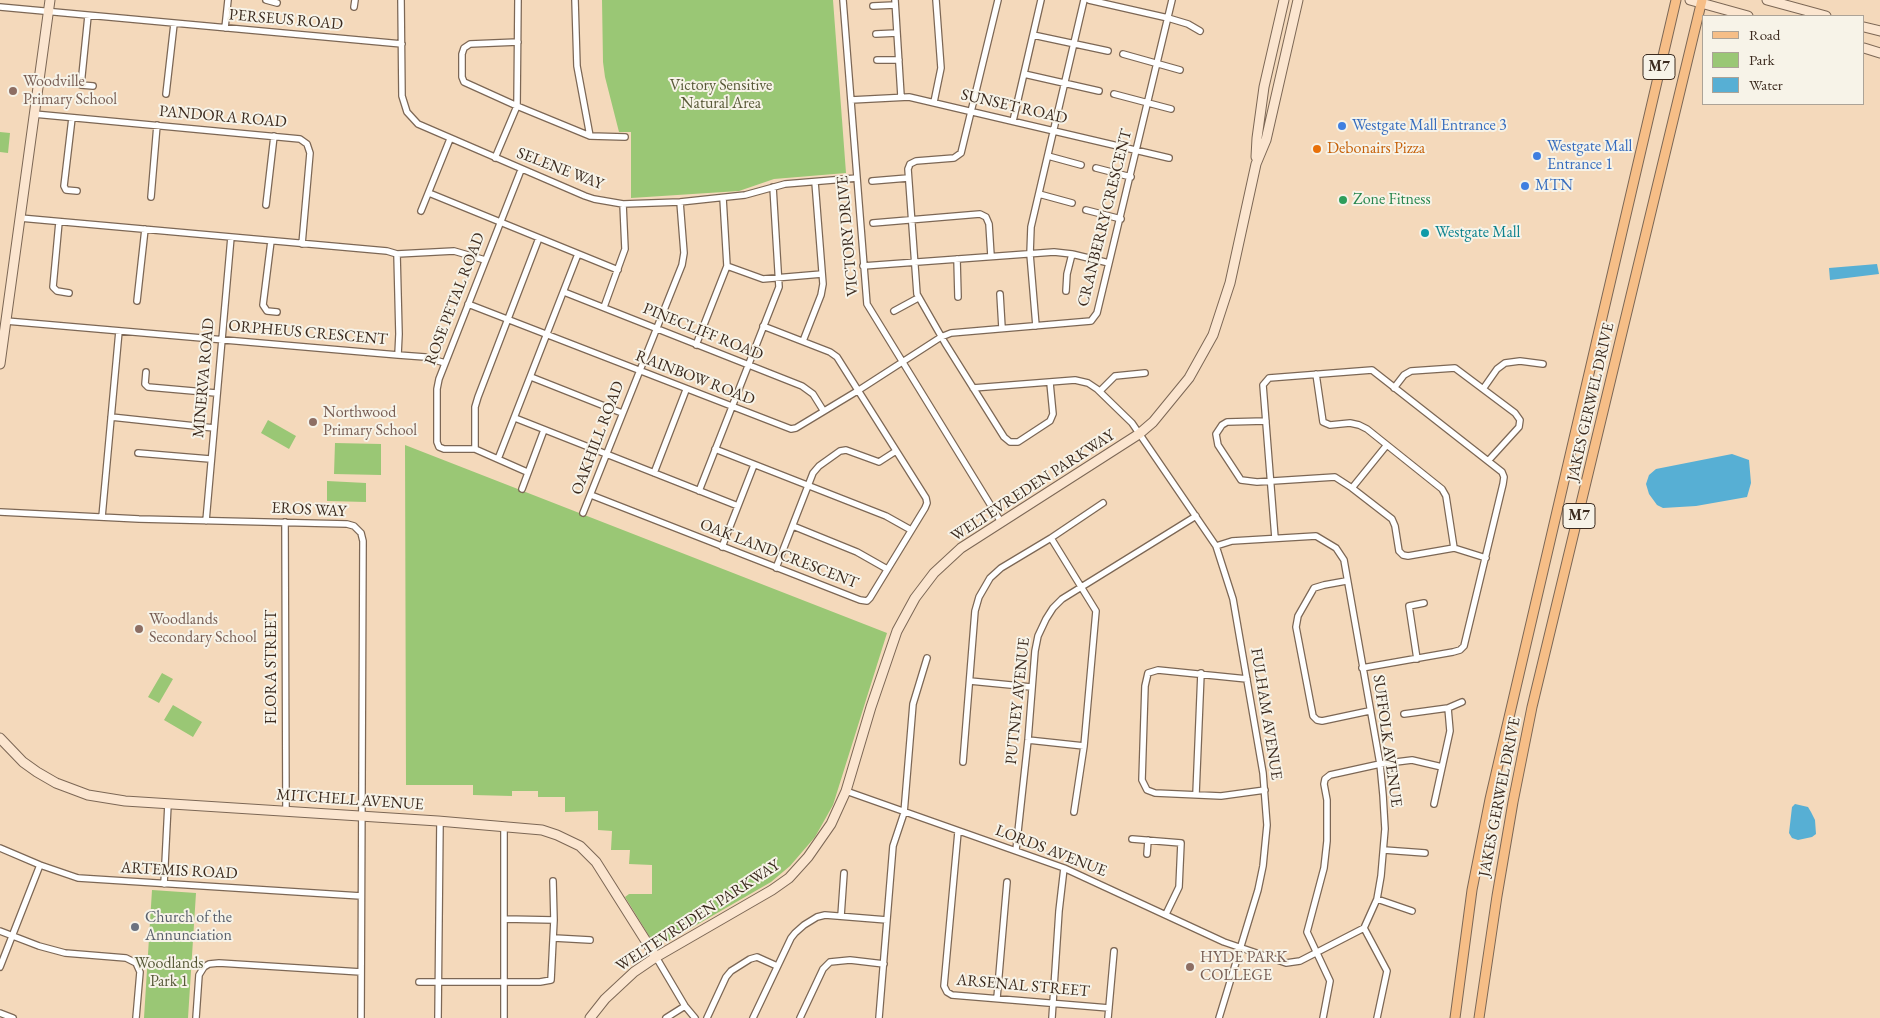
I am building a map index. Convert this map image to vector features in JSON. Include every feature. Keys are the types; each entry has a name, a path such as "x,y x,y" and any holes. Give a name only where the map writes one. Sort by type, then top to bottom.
{"main road":[{"name":"JAKES GERWEL DRIVE","path":"1455,1018 1472,890 1490,799 1676,0"},
{"name":"JAKES GERWEL DRIVE","path":"1479,1018 1497,896 1532,707 1702,2"}],"street":[{"path":"0,364 50,0"},
{"path":"225,28 228,0"},
{"path":"266,0 278,3"},
{"name":"SELENE WAY","path":"401,0 402,96 407,112 418,124 521,170 594,199 623,204 680,202 745,195 785,184 857,178"},
{"path":"495,158 517,106 518,0"},
{"path":"575,0 577,66 590,136"},
{"name":"VICTORY DRIVE","path":"843,0 867,304 1001,522"},
{"path":"934,102 941,68 936,0"},
{"path":"998,0 960,154 954,158 913,162 908,168 918,298 1004,437 1010,442 1018,442 1050,421 1053,414 1050,383"},
{"path":"1013,121 1041,0"},
{"path":"1036,326 1030,254 1031,227 1084,0"},
{"path":"1090,0 1168,18 1188,24 1200,31"},
{"name":"CRANBERRY CRESCENT","path":"901,362 941,337 959,332 1085,322 1094,319 1121,219 1172,0"},
{"name":"WELTEVREDEN PARKWAY","path":"590,1018 621,982 656,957 756,900 788,878 808,857 831,824 846,791 889,651 907,611 924,584 961,548 1139,434 1153,422 1185,383 1213,335 1230,283 1256,164 1257,138 1264,87 1284,0"},
{"name":"WELTEVREDEN PARKWAY","path":"1256,164 1266,140 1298,0"},
{"path":"1690,0 1745,15"},
{"path":"1767,0 1822,15"},
{"path":"873,6 895,2 902,96"},
{"name":"PERSEUS ROAD","path":"0,6 88,16 402,44"},
{"path":"88,16 81,85 93,86"},
{"path":"166,94 174,24"},
{"path":"1865,27 1880,31"},
{"path":"876,34 897,33"},
{"path":"1033,35 1108,51"},
{"path":"518,42 470,44 464,48 462,54 462,77 464,82 590,136 626,137"},
{"path":"1865,48 1880,53"},
{"path":"1123,54 1180,70"},
{"path":"877,60 899,60"},
{"path":"1024,74 1099,92"},
{"path":"1114,94 1171,109"},
{"name":"SUNSET ROAD","path":"851,100 902,96 1169,158"},
{"name":"PANDORA ROAD","path":"34,114 300,139 307,144 310,153 302,244"},
{"path":"72,118 64,186 66,190 77,192"},
{"path":"151,197 157,125"},
{"path":"266,205 274,136"},
{"path":"421,211 450,139"},
{"path":"1048,156 1081,165"},
{"path":"1096,168 1131,177"},
{"name":"ROSE PETAL ROAD","path":"475,449 439,448 437,442 437,389 445,363 521,170"},
{"path":"872,181 908,178"},
{"path":"802,341 821,295 822,274 815,182"},
{"path":"700,491 779,287 780,278 773,187"},
{"path":"428,193 618,270"},
{"path":"1039,194 1072,203"},
{"path":"696,345 727,266 722,198"},
{"name":"OAKHILL ROAD","path":"583,513 684,258 680,202"},
{"path":"604,307 626,244 623,204"},
{"path":"1086,210 1121,219"},
{"path":"873,223 981,214 986,217 989,224 991,256"},
{"path":"20,218 387,251 397,254 461,251 485,260"},
{"path":"59,222 53,287 57,291 69,293"},
{"path":"138,301 145,230"},
{"name":"MINERVA ROAD","path":"206,521 230,237"},
{"path":"528,472 475,449 476,402 539,238"},
{"path":"271,241 262,306 267,311 277,312"},
{"path":"864,266 1060,252 1110,263"},
{"name":"ORPHEUS CRESCENT","path":"6,321 398,355 397,254"},
{"path":"498,459 578,254"},
{"path":"1066,291 1067,274 1072,254"},
{"path":"957,259 958,297"},
{"path":"727,266 759,279 822,274"},
{"name":"PINECLIFF ROAD","path":"564,292 807,388 823,410"},
{"path":"1000,294 1002,328"},
{"path":"894,312 918,298"},
{"name":"RAINBOW ROAD","path":"468,304 686,390 791,429 858,390 901,362"},
{"name":"OAK LAND CRESCENT","path":"591,495 860,600 870,598 925,508 926,498 837,357 763,326"},
{"path":"102,517 118,331"},
{"path":"398,355 425,357 445,363"},
{"path":"1483,388 1497,369 1505,363 1520,361 1542,364"},
{"path":"1394,388 1404,375 1411,371 1449,368 1459,371 1483,388 1515,413 1520,424 1517,431 1488,461"},
{"path":"1275,538 1263,385 1266,380 1272,377 1370,370 1502,472 1504,477 1464,646 1457,651 1362,668"},
{"path":"146,372 145,384 148,387 216,393"},
{"path":"1100,391 1115,376 1146,373"},
{"path":"1316,374 1323,422 1330,426 1350,423 1367,429 1444,492 1454,548"},
{"path":"531,377 622,413"},
{"name":"FULHAM AVENUE","path":"973,388 1081,380 1088,383 1100,391 1132,423 1216,546 1233,600 1265,790 1267,826 1263,866 1258,890 1219,1018"},
{"path":"654,473 686,390"},
{"path":"111,417 214,428"},
{"path":"515,418 738,506"},
{"path":"1266,421 1227,422 1222,425 1215,437 1239,479 1246,482 1330,477 1338,479 1392,519 1399,551 1403,555 1408,556 1454,548 1486,558"},
{"path":"522,489 544,430"},
{"path":"1352,488 1386,446"},
{"path":"715,449 886,516 911,530"},
{"path":"776,568 813,473 819,466 840,451 846,450 879,462 896,451"},
{"path":"138,453 210,460"},
{"path":"722,547 754,464"},
{"path":"963,762 975,611 979,597 990,578 1001,568 1051,538 1103,503"},
{"name":"EROS WAY","path":"0,512 206,521 347,524 356,528 362,536 362,816"},
{"name":"PUTNEY AVENUE","path":"1016,850 1028,740 1031,687 1036,642 1040,630 1058,602 1196,516"},
{"name":"FLORA STREET","path":"285,522 286,811"},
{"path":"793,526 858,552 887,569"},
{"name":"SUFFOLK AVENUE","path":"1216,546 1232,541 1311,535 1320,537 1336,548 1342,557 1380,764 1384,812 1384,850 1377,899 1364,928"},
{"path":"1051,538 1096,611 1084,746 1074,812"},
{"path":"1346,581 1314,588 1297,620 1298,636 1312,713 1315,718 1322,721 1369,711"},
{"path":"1417,659 1409,606 1424,603"},
{"path":"880,1018 893,846 904,813 911,714 927,658"},
{"path":"1247,679 1158,670 1153,670 1147,675 1142,780 1147,790 1155,793 1238,795 1265,790"},
{"path":"1196,794 1201,674"},
{"path":"970,681 1031,687"},
{"path":"1404,714 1448,708 1462,702"},
{"path":"1434,804 1450,731 1448,708"},
{"name":"MITCHELL AVENUE","path":"0,738 23,762 38,772 56,783 88,796 168,804 440,821 550,832 569,839 586,851 604,873 656,957"},
{"path":"1028,740 1084,746"},
{"path":"1322,1018 1330,984 1308,936 1307,928 1324,868 1327,841 1327,800 1324,782 1330,775 1380,764 1412,760 1442,767"},
{"name":"LORDS AVENUE","path":"846,791 1064,868 1240,949"},
{"path":"164,884 168,804"},
{"path":"361,1018 362,816"},
{"path":"438,1018 440,821"},
{"path":"504,827 504,1018"},
{"name":"ARSENAL STREET","path":"958,832 944,988 946,992 952,995 1109,1008"},
{"path":"1132,839 1181,843 1179,887 1166,914"},
{"path":"1147,854 1148,840"},
{"name":"ARTEMIS ROAD","path":"0,848 40,866 78,878 361,896"},
{"path":"1384,850 1425,853"},
{"path":"0,967 40,866"},
{"path":"1052,1018 1059,911 1064,868"},
{"path":"841,916 844,873"},
{"path":"419,982 551,980 554,938 554,881"},
{"path":"997,998 1007,882"},
{"path":"1377,899 1412,911"},
{"path":"753,1018 791,938 799,929 821,916 887,920"},
{"path":"504,919 554,920"},
{"path":"1240,949 1289,964 1317,953 1364,928 1387,971 1377,1018"},
{"path":"0,931 39,946 65,953 126,958 136,962 140,972 136,1018"},
{"path":"554,938 590,940"},
{"path":"1108,1018 1114,951"},
{"path":"656,957 685,1006 695,1018"},
{"path":"706,1018 726,977 736,968 757,957 778,966"},
{"path":"800,1018 823,969 830,962 850,960 884,964"},
{"path":"196,1018 199,975 208,964 219,963 361,972"},
{"path":"666,1018 685,1006"},
{"path":"0,1013 13,1018"}],"green space":[{"name":"Victory Sensitive Natural Area","path":"602,0 833,0 846,173 774,179 739,191 631,198 631,132 619,132 605,77"},
{"path":"0,132 10,133 8,153 0,152"},
{"path":"268,420 296,436 289,449 261,433"},
{"path":"335,443 381,444 381,475 334,474"},
{"path":"405,445 887,633 833,805 815,837 790,866 771,882 667,942 651,939 625,897 629,894 652,894 652,865 629,864 630,850 611,850 612,831 598,830 598,811 565,812 565,797 538,797 538,791 512,791 512,796 473,795 473,785 406,785"},
{"path":"327,481 366,483 366,502 327,501"},
{"path":"162,673 173,679 159,703 148,697"},
{"path":"173,705 202,722 193,737 164,720"},
{"name":"Woodlands Park 1","path":"152,890 196,893 188,1018 144,1018"}],"water":[{"path":"1877,264 1879,274 1830,280 1829,268"},
{"path":"1732,454 1749,460 1751,483 1747,497 1696,506 1663,508 1657,505 1649,494 1646,484 1649,475 1656,469"},
{"path":"1795,804 1808,807 1811,812 1815,820 1816,834 1812,837 1798,840 1792,838 1789,833 1792,807"}],"place":[{"name":"Woodville Primary School","path":"13,91"},
{"name":"Westgate Mall Entrance 3","path":"1342,126"},
{"name":"Debonairs Pizza","path":"1317,149"},
{"name":"Westgate Mall Entrance 1","path":"1537,156"},
{"name":"MTN","path":"1525,186"},
{"name":"Zone Fitness","path":"1343,200"},
{"name":"Westgate Mall","path":"1425,233"},
{"name":"Northwood Primary School","path":"313,422"},
{"name":"Woodlands Secondary School","path":"139,629"},
{"name":"Church of the Annunciation","path":"135,927"},
{"name":"HYDE PARK COLLEGE","path":"1190,967"}]}
